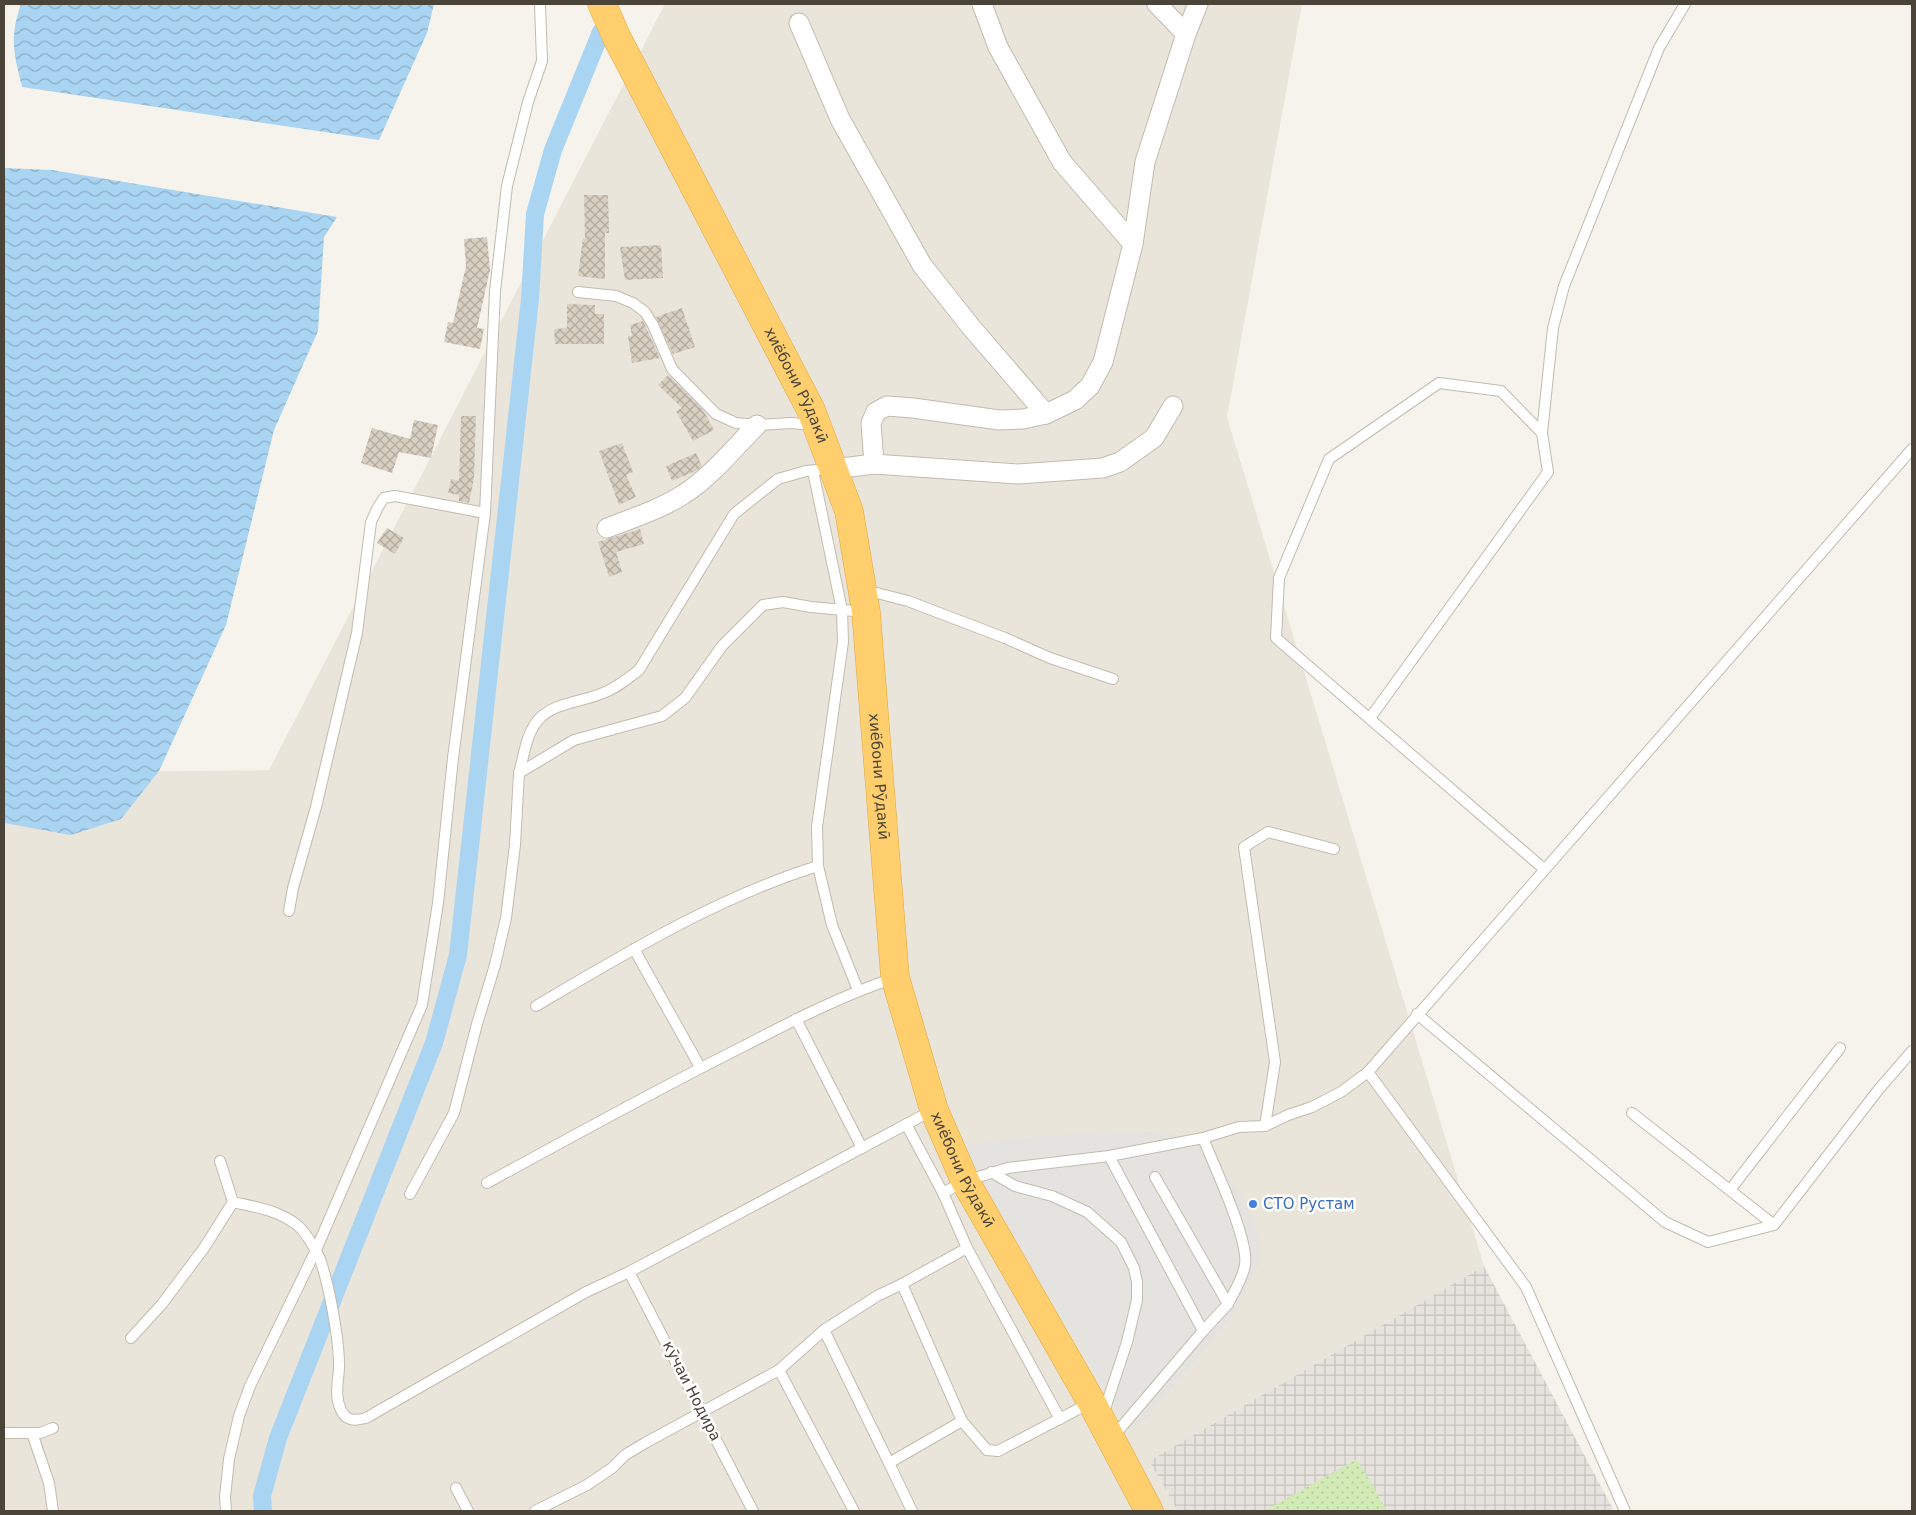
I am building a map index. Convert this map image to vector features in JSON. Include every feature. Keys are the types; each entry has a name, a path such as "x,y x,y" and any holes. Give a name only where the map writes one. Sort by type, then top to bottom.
{"highway":[{"name":"хиёбони Рӯдакӣ","path":"602,4 617,38 817,425 824,470 849,511 895,977 934,1110 954,1187 1102,1421 1149,1511"}],"street":[{"path":"982,4 998,47 1062,162 1133,244"},
{"path":"1157,4 1186,34"},
{"path":"874,464 870,422 876,412 887,406 999,420 1023,418 1046,414 1075,400 1090,386 1103,362 1133,244 1145,162 1186,34 1198,4"},
{"path":"799,23 840,119 922,265 971,327 1046,414"},
{"path":"824,470 874,464 1018,474 1103,468 1120,462 1154,438 1173,406"},
{"path":"607,528 653,510 686,493 700,482 757,425"}],"lane":[{"path":"226,1511 225,1497 229,1459 244,1401 318,1255 422,1005 438,903 453,758 485,513 495,291 507,186 528,102 542,61 540,4"},
{"path":"1370,718 1548,472 1542,433 1553,328 1564,286 1659,48 1685,4"},
{"path":"578,292 616,296 633,303 645,312 653,325 672,369 716,414 736,423 817,425"},
{"path":"1542,433 1501,391 1439,383 1329,458 1279,578 1276,638 1544,869"},
{"path":"954,1187 991,1172 1008,1168 1109,1156 1204,1138 1239,1127 1264,1126 1334,1096 1368,1072 1912,449"},
{"path":"410,1194 454,1113 477,1024 495,965 506,918 515,845 519,773 529,735 539,719 553,708 602,694 618,687 639,670 734,514 778,479 824,470"},
{"path":"289,911 293,888 316,807 357,633 371,522 378,507 384,498 395,496 485,513"},
{"path":"519,773 574,740 662,716 685,698 722,646 763,605 783,602 857,604 908,602 1004,638 1050,658 1113,679"},
{"path":"857,604 843,642 816,827 818,866 832,925 858,990"},
{"path":"1264,1126 1275,1062 1244,847 1268,832 1334,849"},
{"path":"536,1006 634,949 712,909 780,878 818,866"},
{"path":"634,949 700,1067"},
{"path":"487,1183 700,1067 858,990 895,977"},
{"path":"1417,1014 1665,1222 1708,1242 1774,1224 1879,1089 1912,1051"},
{"path":"796,1019 862,1148"},
{"path":"1730,1190 1840,1048"},
{"path":"1368,1072 1526,1287 1625,1511"},
{"path":"233,1202 270,1210 285,1217 298,1226 318,1255 332,1312 340,1362 336,1399 346,1418 355,1421 366,1418 586,1292 629,1272 934,1110"},
{"path":"1632,1113 1774,1224"},
{"path":"906,1124 954,1187 966,1248 1060,1419"},
{"path":"902,1284 962,1421 987,1450 998,1451 1060,1419 1102,1421 1203,1331 1228,1304 1245,1267 1246,1254 1237,1225 1204,1138"},
{"path":"1109,1156 1203,1331"},
{"path":"131,1338 162,1304 204,1248 233,1202 220,1161"},
{"path":"991,1172 1016,1186 1052,1196 1087,1212 1121,1242 1134,1268 1137,1282 1137,1300 1127,1342 1102,1421"},
{"path":"1155,1177 1228,1304"},
{"path":"535,1511 587,1485 612,1468 625,1455 779,1370 824,1330 877,1296 966,1248"},
{"name":"кӯчаи Нодира","path":"629,1272 753,1511"},
{"path":"824,1330 912,1511"},
{"path":"779,1370 854,1511"},
{"path":"889,1463 962,1421"},
{"path":"4,1433 32,1433 49,1431 54,1428"},
{"path":"32,1433 49,1483 53,1511"},
{"path":"456,1488 468,1511"}],"shaded area":[{"path":"665,4 1302,4 1227,417 1484,1266 1149,1461 1178,1511 4,1511 4,773 269,770"},
{"path":"1134,1131 1171,1133 1198,1144 1241,1192 1260,1239 1261,1261 1231,1318 1147,1418 1129,1430 960,1147 1009,1138"},
{"path":"1484,1266 1614,1511 1178,1511 1149,1461"}],"green space":[{"path":"1357,1459 1387,1511 1264,1511"}],"water":[{"path":"21,4 434,4 427,33 379,140 22,87 14,46 15,27"},
{"path":"4,168 52,170 337,217 324,237 318,331 274,430 226,625 159,771 121,819 71,835 4,823"}],"building":[{"path":"584,195 608,195 609,233 605,233 605,279 578,276 583,238 585,239"},
{"path":"487,237 490,270 477,328 484,329 480,349 444,342 448,322 453,323 466,266 464,239"},
{"path":"661,245 663,278 625,280 620,247"},
{"path":"567,304 595,305 595,314 604,314 604,344 555,344 554,329 567,328"},
{"path":"682,308 695,347 673,354 656,317"},
{"path":"643,321 660,358 632,363 628,336 632,336 630,325"},
{"path":"668,375 703,410 714,430 693,441 676,411 682,408 658,385"},
{"path":"461,416 476,416 474,478 469,503 459,501 459,495 448,493 451,479 459,481"},
{"path":"414,420 438,425 431,458 399,452 392,473 361,463 372,428 410,439"},
{"path":"622,443 633,472 626,475 636,497 619,505 599,451"},
{"path":"696,453 702,466 698,470 672,481 666,466"},
{"path":"387,528 404,538 395,554 377,543"},
{"path":"640,529 644,544 616,552 622,572 609,577 598,542"}],"waterway":[{"path":"263,1511 262,1496 278,1438 434,1043 458,955 530,299 535,214 553,150 601,32"}],"place":[{"name":"СТО Рустам","path":"1253,1204"}]}
